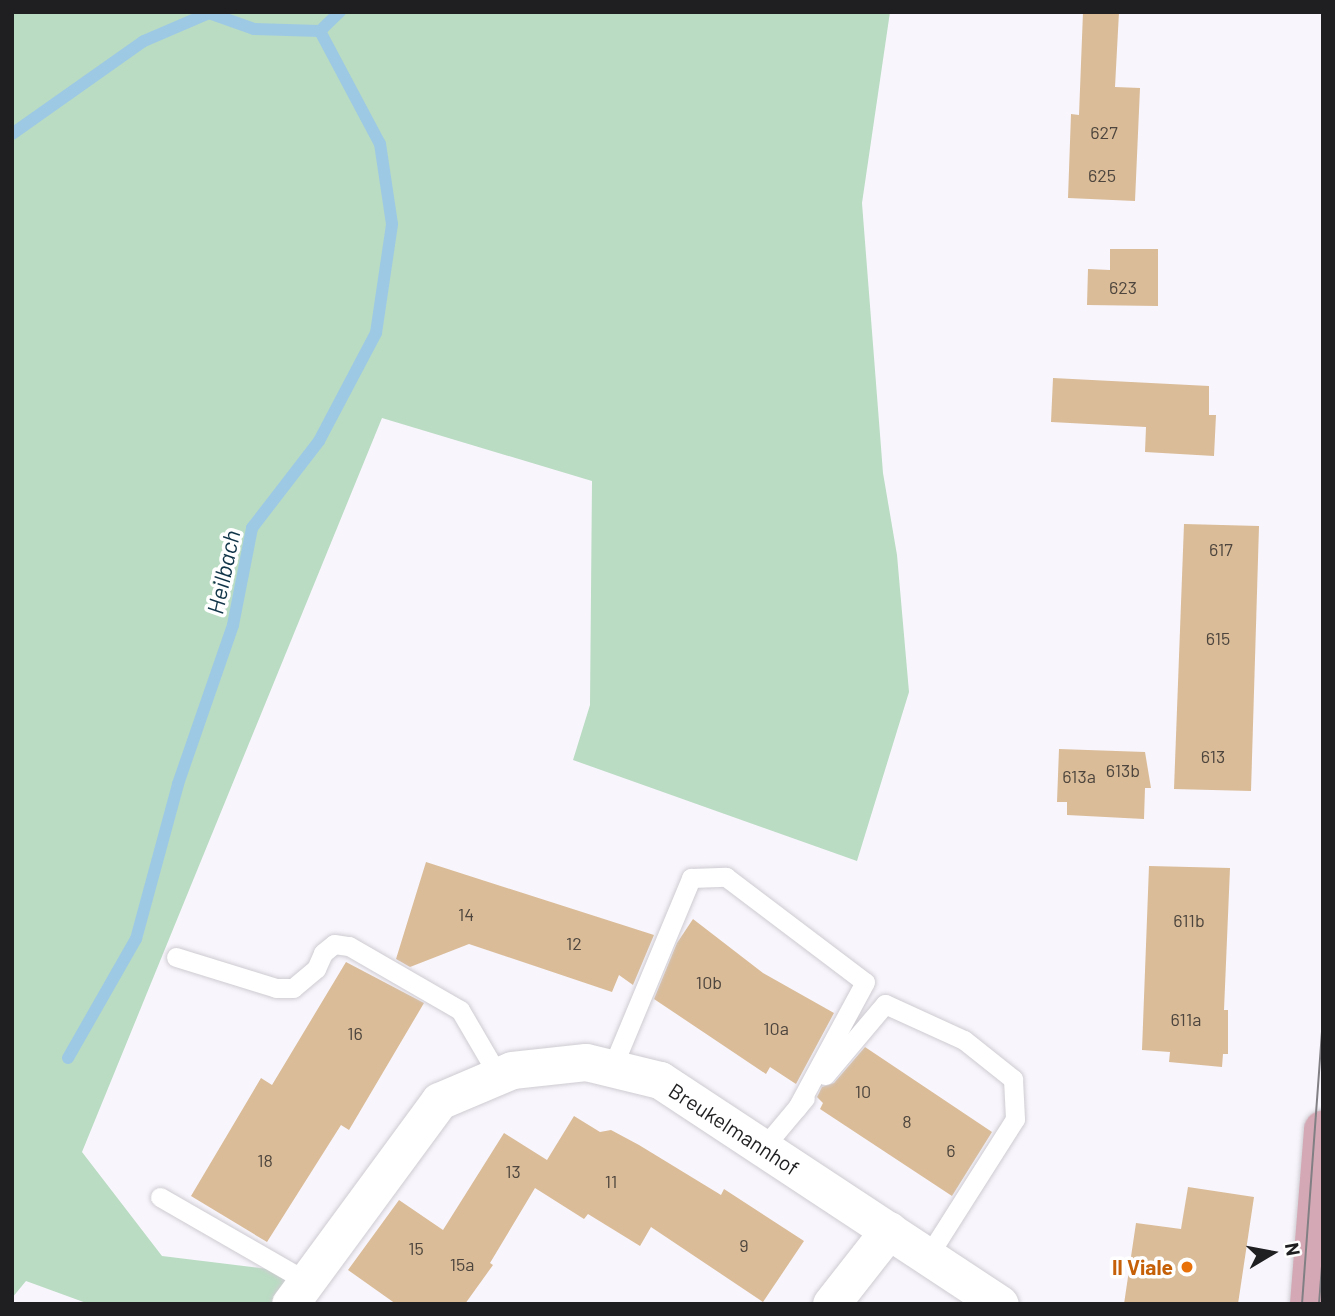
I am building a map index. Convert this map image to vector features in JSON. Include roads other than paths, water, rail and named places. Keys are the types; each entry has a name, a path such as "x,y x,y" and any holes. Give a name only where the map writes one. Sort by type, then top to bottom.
{"main road":[{"path":"1309,1304 1323,1130"}],"street":[{"name":"Breukelmannhof","path":"298,1293 439,1101 498,1075 586,1062 660,1080 1000,1304"},
{"path":"831,1304 889,1230"}],"lane":[{"path":"612,1068 691,878 726,877 865,982 797,1108"},
{"path":"176,957 276,988 293,988 316,969 323,953 334,944 349,946 460,1010 498,1075"},
{"path":"763,1148 884,1004 964,1040 1013,1079 1016,1119 928,1256"},
{"path":"160,1197 298,1293"}],"waterway":[{"path":"12,134 144,41 209,13 254,29 320,31 340,12"},
{"name":"Heilbach","path":"68,1058 136,939 178,784 233,625 252,528 319,441 376,333 392,224 380,144 320,31"}],"tram line":[{"path":"1302,1304 1323,1017"},
{"path":"1319,1304 1323,1253"}],"place":[{"name":"Il Viale","path":"1187,1267"}]}
